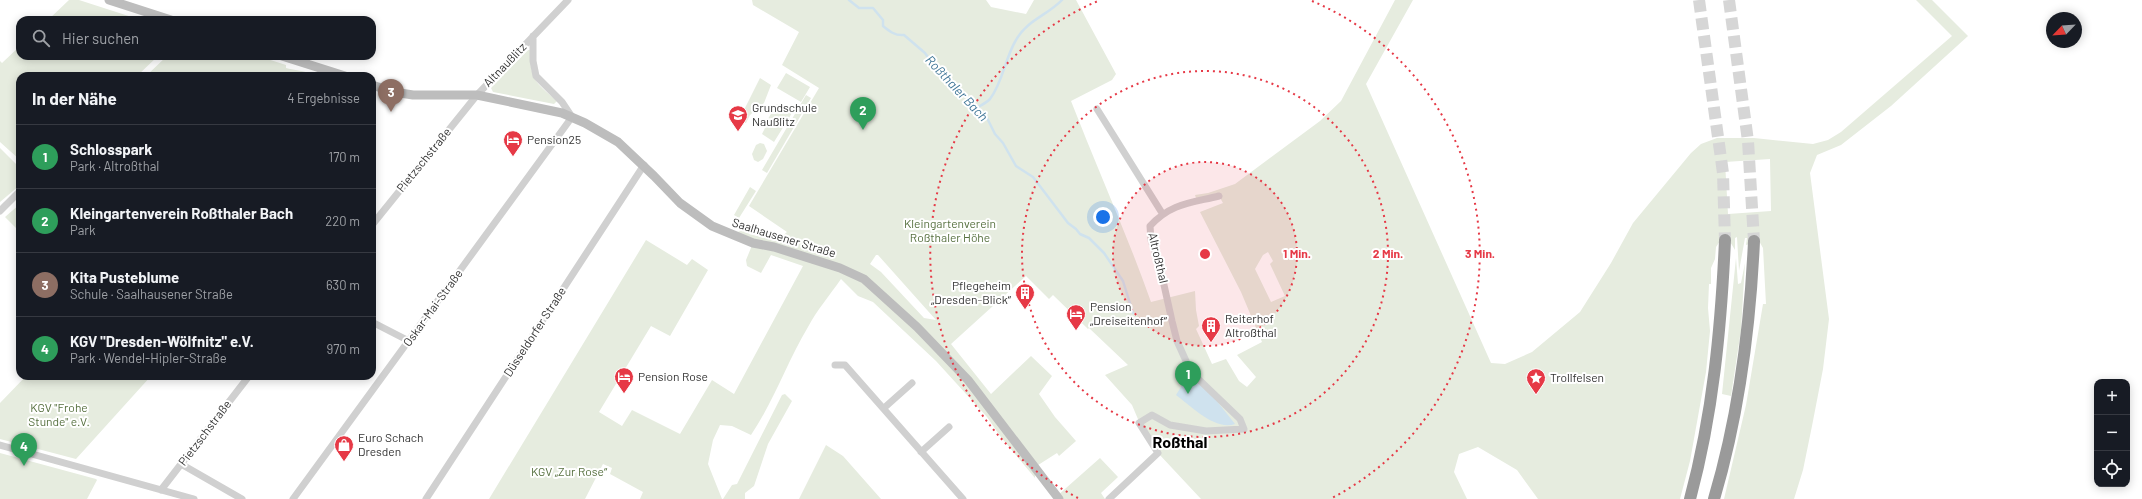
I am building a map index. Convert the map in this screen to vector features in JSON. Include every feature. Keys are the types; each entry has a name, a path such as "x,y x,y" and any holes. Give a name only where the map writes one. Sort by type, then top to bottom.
{"highway":[{"path":"1690,499 1711,401 1719,336 1725,240"},
{"path":"1714,499 1732,428 1740,387 1752,291 1754,241"}],"street":[{"path":"108,0 158,16"},
{"name":"Altnaußlitz","path":"477,95 568,0"},
{"name":"Altnaußlitz","path":"533,36 533,61 536,76 562,102 572,117"},
{"path":"295,60 332,72"},
{"name":"Saalhausener Straße","path":"376,86 394,92 414,95 477,95 537,106 572,117 618,142 644,165 680,203 712,226 753,243 774,247 840,268 864,279 901,312 968,380 1059,499"},
{"name":"Pietzschstraße","path":"376,220 477,95"},
{"path":"1097,109 1162,213 1179,206 1219,196"},
{"name":"Oskar-Mai-Straße","path":"294,499 572,117"},
{"name":"Düsseldorfer Straße","path":"426,499 644,165"},
{"path":"0,211 16,195"},
{"name":"Altroßthal","path":"1108,499 1158,453 1139,423 1152,414 1170,425 1206,430 1244,428 1240,420 1191,372 1177,341 1160,268 1151,240 1150,226 1162,213"},
{"path":"376,324 409,341"},
{"path":"835,365 845,365 963,499"},
{"name":"Pietzschstraße","path":"161,490 246,380"},
{"path":"884,408 912,384"},
{"path":"922,452 949,427"},
{"path":"0,445 194,499"},
{"path":"181,464 242,499"}],"green space":[{"path":"69,0 79,0 129,16 52,16"},
{"path":"752,0 986,0 991,7 1026,14 1034,0 1076,0 1116,74 1112,80 1071,101 1132,251 1151,302 1195,291 1199,326 1196,329 1212,364 1226,359 1239,381 1247,387 1256,377 1237,355 1262,342 1241,292 1200,212 1223,203 1219,196 1197,201 1195,195 1208,193 1235,184 1320,121 1341,101 1395,0 1413,0 1366,84 1491,363 1505,364 1532,352 1580,312 1611,263 1633,223 1691,153 1701,144 1717,138 1754,138 1813,144 1828,140 1841,132 1952,36 1916,0 1932,0 1968,36 1891,106 1841,145 1817,155 1810,173 1829,319 1823,369 1812,426 1803,470 1794,499 1724,499 1746,405 1763,304 1766,304 1763,248 1759,241 1746,245 1747,238 1745,238 1739,271 1737,237 1735,238 1735,250 1729,240 1720,241 1716,247 1715,259 1711,268 1708,308 1710,331 1706,372 1690,461 1680,499 1538,499 1517,470 1478,447 1459,454 1454,472 1467,499 1201,499 1158,453 1143,431 1132,405 1105,375 1128,365 1053,295 1049,299 1026,276 951,344 991,394 1031,356 1052,376 1039,394 1055,417 1076,441 1059,456 1057,453 1035,467 1035,478 1000,436 987,417 936,361 873,302 858,296 841,279 819,309 800,340 767,409 751,435 732,426 720,425 713,440 708,464 722,499 640,499 643,492 610,474 612,468 603,464 585,499 489,499 646,240 687,265 692,259 708,270 670,336 651,326 599,412 622,426 632,410 680,434 712,380 734,394 803,266 771,255 761,273 747,266 746,260 753,243 729,234 749,229 749,234 777,241 787,232 749,206 819,88 782,65 799,32 753,5","holes":["1770,159 1771,211 1728,214 1725,162","1268,252 1273,261 1270,264 1285,296 1271,302 1255,269 1263,255","876,255 878,255 936,320 924,318 881,272 870,264"]},
{"path":"16,50 16,60 154,60 141,72 16,72 16,156 0,142 0,61 2,63"},
{"path":"528,50 531,50 530,60 535,80 557,101 554,104 493,92 491,88"},
{"path":"163,60 270,60 286,65 286,68 306,72 150,72"},
{"path":"786,73 810,87 801,102 777,88"},
{"path":"760,78 771,85 764,103 750,115 746,123 742,123 739,120"},
{"path":"806,95 811,98 767,173 762,170"},
{"path":"777,104 792,113 774,142 762,134 765,128 763,127"},
{"path":"760,143 764,144 767,151 763,159 758,162 754,160 752,154 756,145"},
{"path":"0,148 16,164 16,188 0,202"},
{"path":"750,187 756,191 739,218 734,215"},
{"path":"16,207 16,228 5,217"},
{"path":"1736,258 1738,284 1741,283 1745,263 1741,330 1731,396 1722,394"},
{"name":"KGV \"Frohe Stunde\" e.V.","path":"22,380 147,380 76,459 0,439 0,403"},
{"path":"785,394 792,401 768,444 754,486 745,493 745,499 723,499 732,485 737,484 782,395"},
{"path":"826,445 843,456 881,499 799,499"},
{"path":"0,453 97,480 87,499 0,499"},
{"path":"1100,458 1118,477 1101,493 1105,499 1059,499 1057,496"}],"water":[{"path":"1189,374 1216,400 1235,424 1219,424 1211,421 1176,395"}],"waterway":[{"name":"Roßthaler Bach","path":"849,0 859,8 873,8 883,20 883,26 895,34 904,35 925,53 932,63 943,72 986,116 995,134 1003,143 1016,166 1033,177 1068,223 1080,234 1089,238 1104,253 1123,281 1133,313"},
{"path":"978,107 990,99 1001,78 1012,47 1021,33 1026,27 1062,0"}],"tunnel":[{"path":"1699,0 1723,173 1725,240"},
{"path":"1729,0 1748,141 1754,241"}],"place":[{"name":"Kita Pusteblume","path":"391,112"},
{"name":"Kleingartenverein Roßthaler Bach","path":"863,130"},
{"name":"Grundschule Naußlitz","path":"738,132"},
{"name":"Pension25","path":"513,157"},
{"name":"Pflegeheim „Dresden-Blick“","path":"1025,310"},
{"name":"Pension „Dreiseitenhof“","path":"1076,331"},
{"name":"Reiterhof Altroßthal","path":"1211,343"},
{"name":"Pension Rose","path":"624,394"},
{"name":"Schlosspark","path":"1188,394"},
{"name":"Trollfelsen","path":"1536,395"},
{"name":"Euro Schach Dresden","path":"344,462"},
{"name":"KGV \"Dresden-Wölfnitz\" e.V.","path":"24,466"}],"district":[{"name":"Roßthal","path":"1180,442"}],"park label":[{"name":"Kleingartenverein Roßthaler Höhe","path":"950,231"},
{"name":"KGV „Zur Rose“","path":"569,472"}]}
